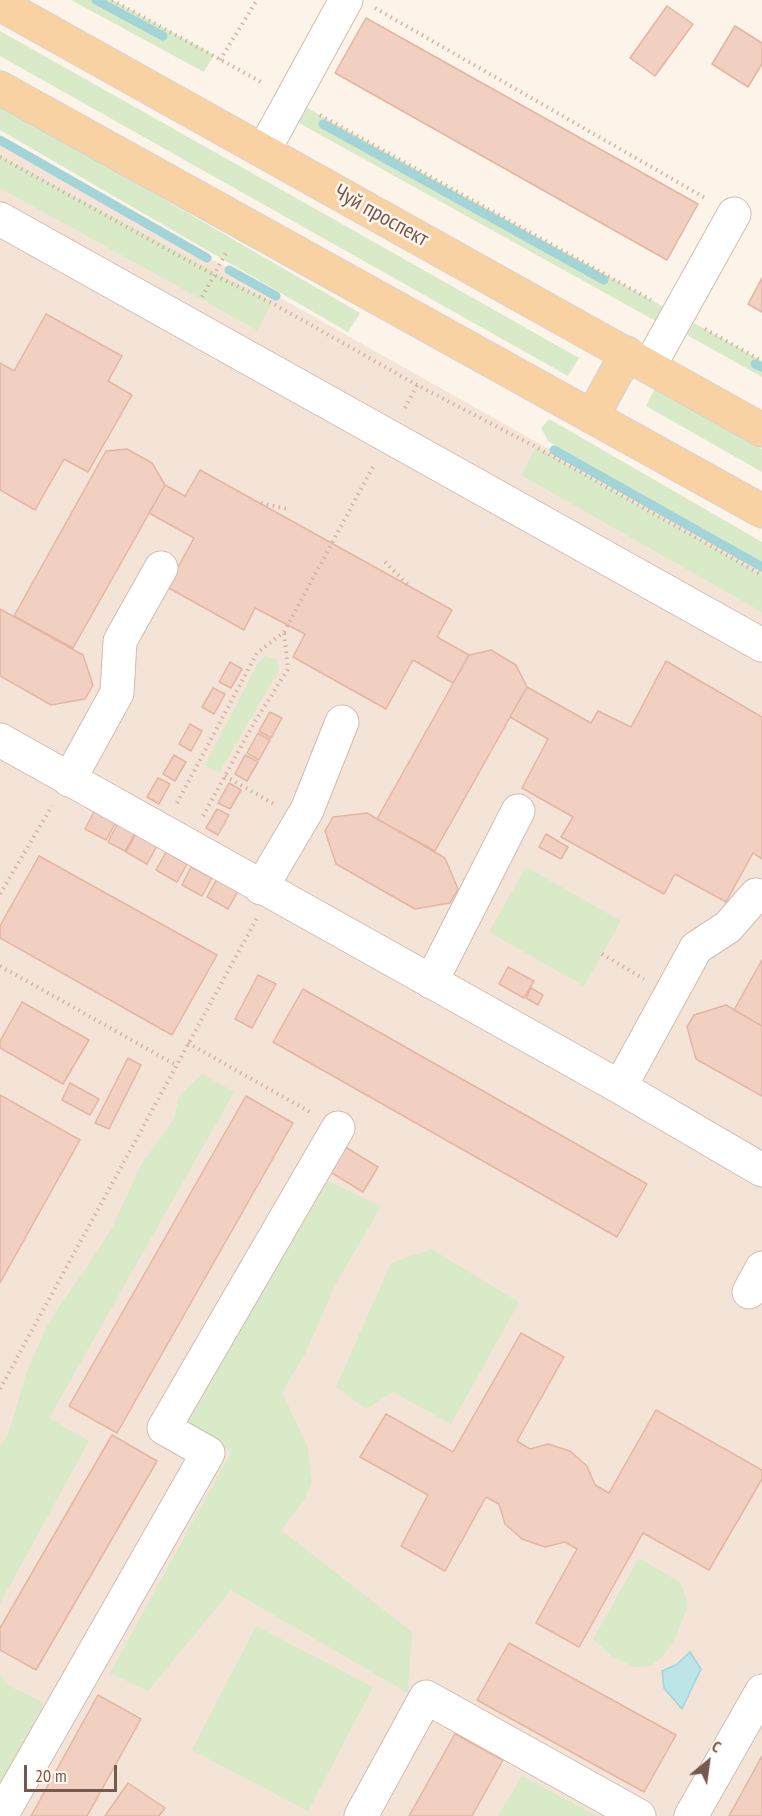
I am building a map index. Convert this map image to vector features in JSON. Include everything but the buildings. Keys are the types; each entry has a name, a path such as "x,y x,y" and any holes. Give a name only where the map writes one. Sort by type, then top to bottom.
{"main road":[{"name":"Чуй проспект","path":"0,4 762,430"},
{"path":"0,88 762,512"},
{"path":"592,417 638,359"}],"lane":[{"path":"264,150 292,99 359,3"},
{"path":"638,359 678,315 734,214"},
{"path":"0,219 762,645"},
{"path":"69,780 117,693 120,641 161,568"},
{"path":"266,890 301,819 342,722"},
{"path":"0,740 620,1087 762,1170"},
{"path":"431,982 518,811"},
{"path":"620,1087 696,948 728,927 756,896"},
{"path":"1,1816 208,1453 164,1428 338,1128"},
{"path":"691,1816 762,1690"},
{"path":"361,1816 426,1697 639,1816"}],"path":[{"path":"112,0 762,361"},
{"path":"220,60 257,0"},
{"path":"359,3 734,214"},
{"path":"0,157 214,275 272,303 417,385 536,447 762,575"},
{"path":"200,300 229,249"},
{"path":"174,839 256,653 284,632 417,385"},
{"path":"261,503 288,509"},
{"path":"385,562 409,586"},
{"path":"174,839 225,776 254,723 288,669 284,632"},
{"path":"225,776 301,819"},
{"path":"0,894 36,831 69,780"},
{"path":"0,1389 188,1043 266,890"},
{"path":"602,954 670,994"},
{"path":"0,966 176,1065"},
{"path":"188,1043 338,1128"}],"shaded area":[{"path":"0,140 762,569 762,1816 0,1816"}],"green space":[{"path":"71,0 112,0 214,55 204,72"},
{"path":"0,31 579,358 568,376 0,56"},
{"path":"0,104 360,313 348,332 0,130"},
{"path":"307,108 678,315 670,329 299,123"},
{"path":"0,156 272,303 257,330 0,188"},
{"path":"694,323 762,361 762,377 687,335"},
{"path":"655,388 762,449 762,472 646,406"},
{"path":"549,419 762,542 762,564 587,467 548,441 541,428"},
{"path":"536,447 762,575 762,612 521,475"},
{"path":"265,656 276,659 279,670 219,773 205,765 258,663"},
{"path":"526,867 621,921 584,986 489,932"},
{"path":"202,1074 234,1092 49,1418 89,1441 0,1603 0,1446 8,1435 26,1374 48,1323 112,1228 141,1165 174,1119 179,1096"},
{"path":"328,1181 381,1206 335,1285 305,1354 282,1392 308,1448 312,1480 305,1499 281,1530 412,1632 408,1693 231,1590 148,1691 110,1673 231,1452 185,1423"},
{"path":"431,1249 519,1302 451,1424 393,1392 366,1409 336,1387 391,1263"},
{"path":"639,1558 681,1583 688,1605 676,1637 662,1657 650,1666 635,1667 613,1657 593,1639"},
{"path":"256,1626 373,1687 308,1811 192,1750"},
{"path":"0,1675 9,1686 44,1703 0,1786"},
{"path":"522,1776 597,1816 498,1816"}],"water":[{"path":"690,1652 701,1669 682,1709 664,1688 662,1671 676,1665"}],"waterway":[{"path":"96,0 163,36"},
{"path":"323,124 604,280"},
{"path":"0,140 207,258"},
{"path":"229,270 276,296"},
{"path":"755,364 762,367"},
{"path":"554,450 762,567"}]}
